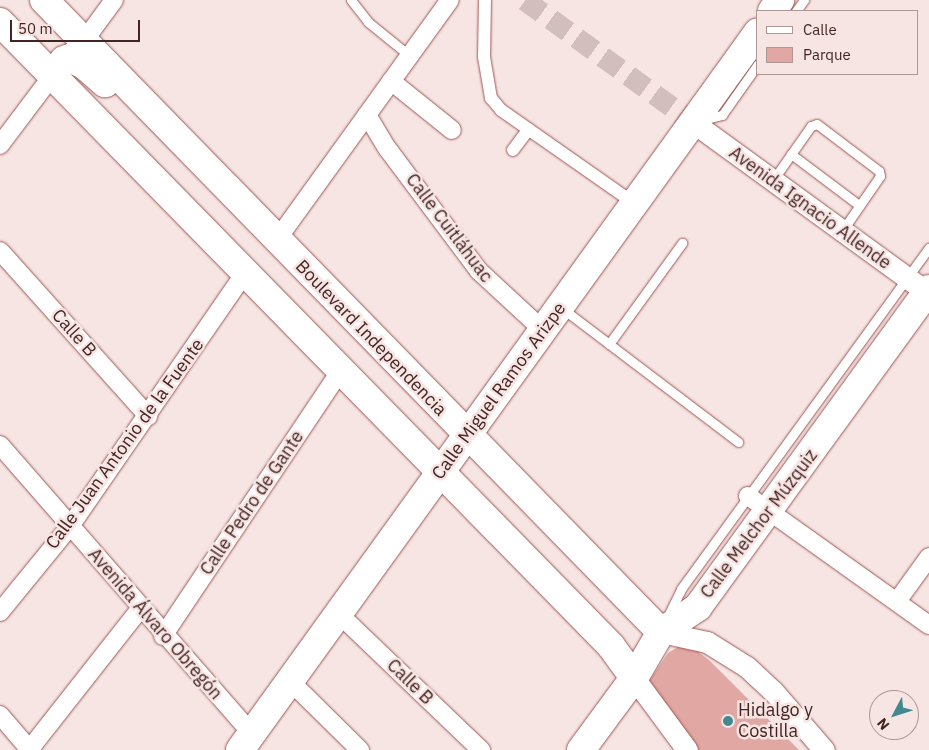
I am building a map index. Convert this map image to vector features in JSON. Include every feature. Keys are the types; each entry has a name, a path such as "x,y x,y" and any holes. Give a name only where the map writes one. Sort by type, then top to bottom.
{"main road":[{"name":"Boulevard Independencia","path":"44,0 276,241 661,632"},
{"path":"0,22 611,646 634,678"},
{"name":"Calle Miguel Ramos Arizpe","path":"246,742 756,35"},
{"path":"52,76 64,60 78,61 138,116 162,122"},
{"name":"Calle Melchor Múzquiz","path":"582,750 634,678 661,632 698,607 759,503 923,288"}],"street":[{"path":"84,41 114,0"},
{"path":"276,241 450,0"},
{"path":"485,0 487,88 502,110 635,204"},
{"path":"0,145 52,76"},
{"path":"391,81 452,130"},
{"name":"Calle Cuitláhuac","path":"367,115 386,148 478,271 544,331"},
{"name":"Avenida Ignacio Allende","path":"694,123 923,288"},
{"path":"513,150 529,129"},
{"name":"Calle B","path":"0,251 148,416"},
{"name":"Calle Juan Antonio de la Fuente","path":"0,612 71,525 245,273"},
{"name":"Calle Pedro de Gante","path":"163,636 341,370"},
{"name":"Avenida Álvaro Obregón","path":"0,444 71,525 163,636 246,742"},
{"path":"759,503 898,600 929,625"},
{"path":"898,600 929,557"},
{"path":"0,715 30,750 140,609"},
{"name":"Calle B","path":"339,614 482,750"},
{"path":"661,632 707,642 747,667 773,691 824,750"},
{"path":"634,678 686,750"},
{"path":"291,682 360,750"}],"lane":[{"path":"351,0 368,22 410,56"},
{"path":"694,123 722,115 756,67"},
{"path":"773,181 811,126 817,124 879,171 880,176 842,231"},
{"path":"791,154 859,205"},
{"path":"609,344 682,243"},
{"path":"923,288 929,248"},
{"path":"561,307 738,442"}],"green space":[{"path":"686,642 710,661 799,750 698,750 655,698 649,681 668,653"}],"tunnel":[{"path":"525,0 694,123"}],"place":[{"name":"Hidalgo y Costilla","path":"728,721"}]}
